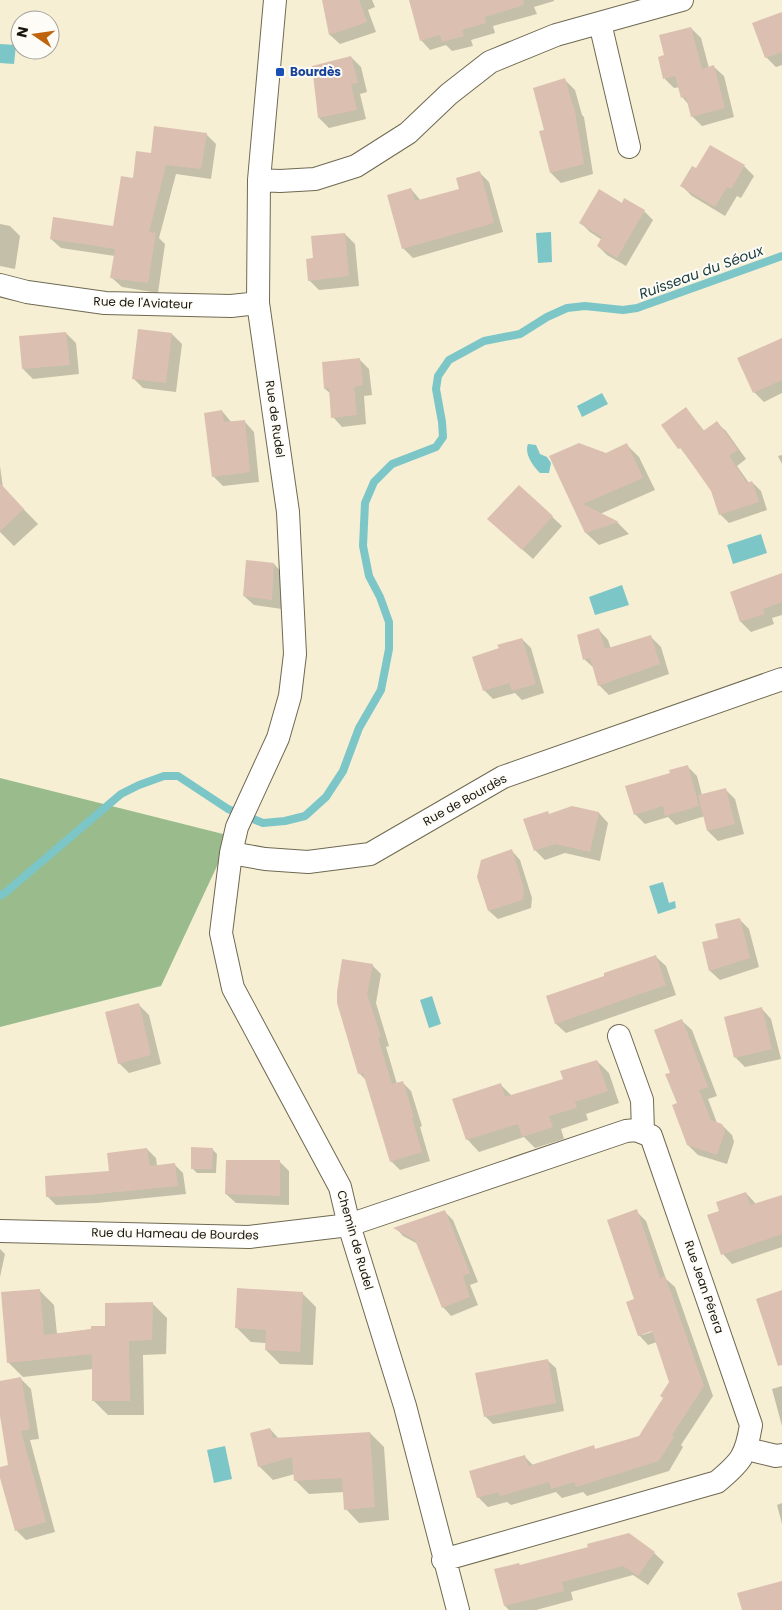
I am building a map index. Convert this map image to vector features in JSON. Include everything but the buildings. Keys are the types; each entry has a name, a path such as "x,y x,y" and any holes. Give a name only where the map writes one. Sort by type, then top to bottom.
{"street":[{"name":"Rue de Rudel","path":"237,828 278,738 290,696 295,654 288,512 258,303 259,180 275,0"},
{"path":"259,180 315,179 356,166 408,133 449,94 490,62 556,35 682,0"},
{"path":"600,23 628,147"},
{"name":"Rue de l'Aviateur","path":"0,285 28,292 105,303 231,306 258,303"},
{"name":"Rue de Bourdès","path":"231,853 265,859 308,862 370,854 503,777 782,679"},
{"name":"Chemin de Rudel","path":"237,828 231,853 221,933 233,988 340,1187 349,1225 405,1406 443,1560 458,1610"},
{"path":"349,1225 626,1131 636,1130 643,1132 642,1100 619,1036"},
{"name":"Rue Jean Pérera","path":"443,1560 717,1482 734,1468 747,1448 751,1425 655,1144 651,1136 643,1132"},
{"name":"Rue du Hameau de Bourdes","path":"0,1230 249,1237 349,1225"},
{"path":"747,1448 776,1456 782,1455"}],"green space":[{"path":"0,778 231,836 161,986 0,1027"}],"water":[{"path":"0,44 10,45 10,60 14,60 14,64 0,63"},
{"path":"551,232 552,262 538,263 536,233"},
{"path":"602,393 608,404 582,417 577,406"},
{"path":"528,444 536,445 540,454 547,457 551,463 549,473 540,473 535,467 528,456"},
{"path":"761,534 767,553 733,564 727,545"},
{"path":"622,585 629,605 595,615 589,597"},
{"path":"663,882 669,903 675,901 676,908 658,914 649,886"},
{"path":"432,996 441,1024 429,1028 420,1000"},
{"path":"225,1446 232,1479 214,1483 207,1450"}],"waterway":[{"name":"Ruisseau du Séoux","path":"0,896 121,794 164,776 178,776 228,809 263,823 285,821 305,816 326,797 343,771 359,728 381,690 389,649 389,622 380,597 369,576 363,546 365,503 374,482 392,464 436,447 443,437 436,389 438,376 449,360 484,341 520,334 547,317 567,308 585,306 623,310 637,308 782,256"}],"place":[{"name":"Bourdès","path":"280,72"}]}
